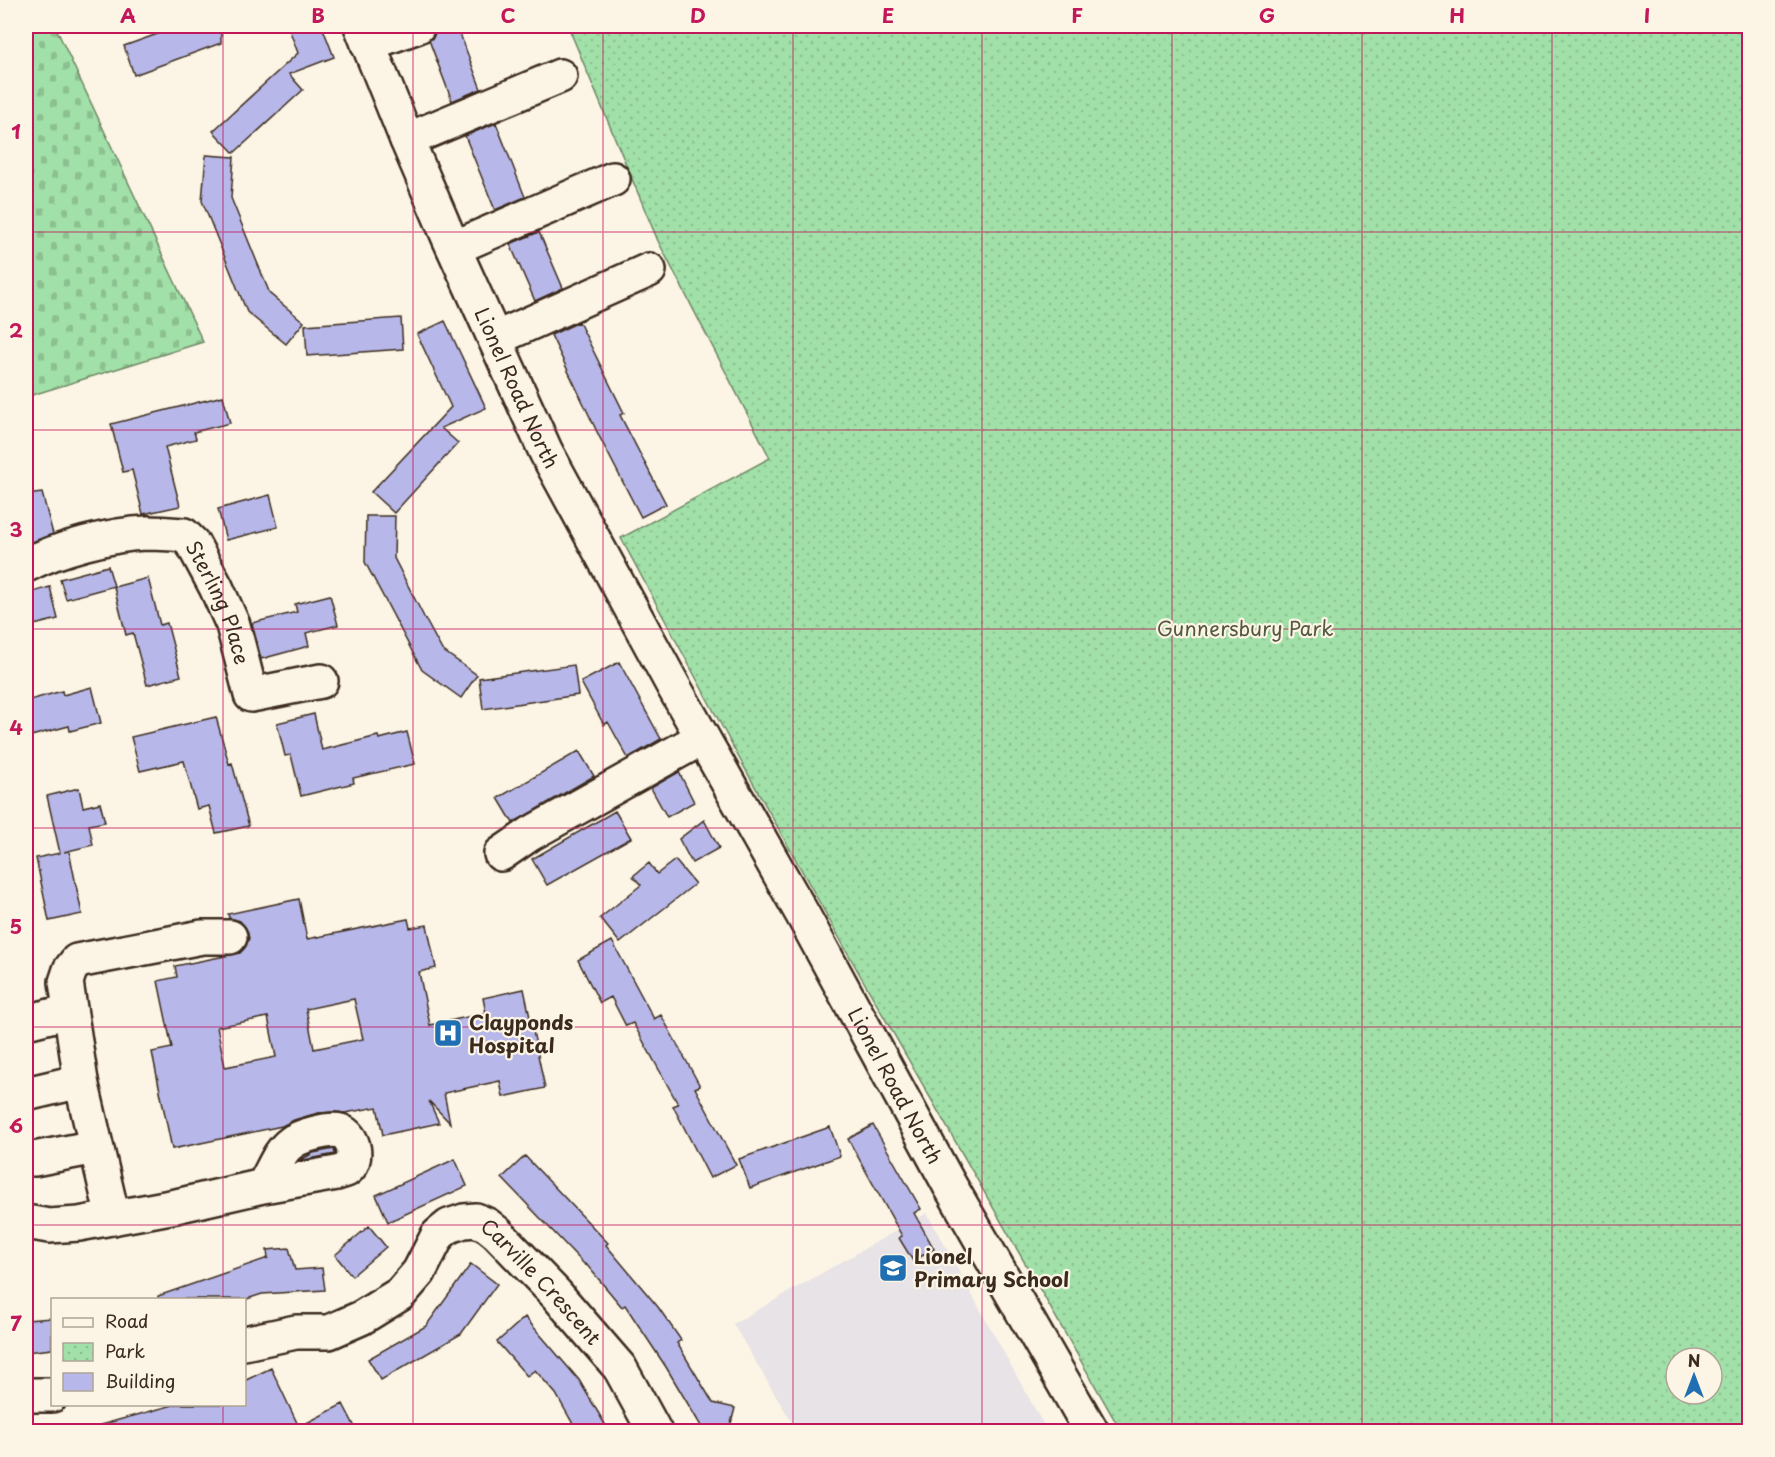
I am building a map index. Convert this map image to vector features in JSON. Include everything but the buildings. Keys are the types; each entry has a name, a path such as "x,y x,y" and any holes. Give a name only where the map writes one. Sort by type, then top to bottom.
{"street":[{"path":"365,35 418,26"},
{"name":"Lionel Road North","path":"365,35 407,140 546,452 949,1184 1092,1431"},
{"path":"407,140 560,76"},
{"path":"454,248 613,179"},
{"path":"495,339 649,270"},
{"name":"Sterling Place","path":"26,565 75,547 117,536 147,533 184,535 198,553 233,625 252,695 321,681"},
{"path":"501,854 530,834 702,738"},
{"path":"113,1218 81,1081 66,982 70,970 76,961 202,937 230,937"},
{"path":"26,1022 70,1011"},
{"path":"26,1094 81,1081"},
{"path":"34,1159 96,1147"},
{"path":"26,1222 50,1226 79,1224 176,1206 264,1186"},
{"name":"Carville Crescent","path":"246,1342 296,1332 329,1332 361,1318 400,1294 419,1272 438,1235 449,1226 476,1220 488,1225 497,1233 556,1294 620,1368 655,1431"},
{"path":"26,1395 51,1395"}],"shaded area":[{"name":"Lionel Primary School","path":"927,1213 1047,1431 797,1431 733,1324"}],"green space":[{"path":"26,26 55,26 203,342 26,397"},
{"name":"Gunnersbury Park","path":"568,26 1749,26 1749,1431 1121,1431 860,975 733,747 621,538 770,458 658,241"}],"place":[{"name":"Clayponds Hospital","path":"448,1033"},
{"name":"Lionel Primary School","path":"893,1268"}]}
